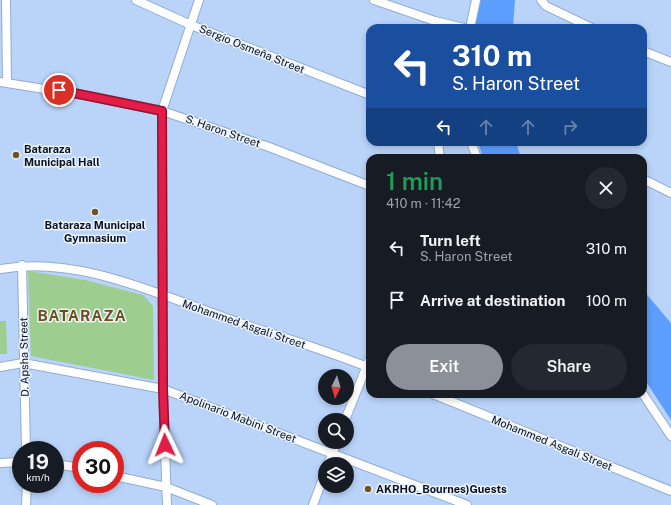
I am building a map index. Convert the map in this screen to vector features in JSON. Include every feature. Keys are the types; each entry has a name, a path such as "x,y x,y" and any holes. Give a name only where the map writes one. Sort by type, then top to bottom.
{"street":[{"path":"4,82 6,0"},
{"name":"Sergio Osmeña Street","path":"136,0 191,24 366,93"},
{"path":"167,505 163,389 162,111 199,0"},
{"path":"374,0 447,24"},
{"path":"471,24 476,0"},
{"path":"541,0 546,6 584,24"},
{"path":"647,53 671,62"},
{"name":"S. Haron Street","path":"4,82 95,97 162,111 269,147 366,184"},
{"path":"647,181 671,193"},
{"name":"Mohammed Asgali Street","path":"0,268 22,265 84,271 129,283 366,366"},
{"name":"D. Apsha Street","path":"22,265 26,441"},
{"name":"Apolinario Mabini Street","path":"0,367 23,363 163,389 467,505"},
{"path":"349,413 366,372"},
{"name":"Mohammed Asgali Street","path":"443,398 671,491"},
{"path":"646,398 671,436"},
{"path":"331,457 334,449"},
{"path":"0,463 12,462"},
{"path":"124,478 166,488 212,505"},
{"path":"313,505 318,492"},
{"path":"26,505 27,493"}],"green space":[{"path":"28,271 85,280 143,295 153,306 154,380 31,356"},
{"path":"0,321 6,321 7,354 0,354"}],"water":[{"path":"480,0 515,0 513,24 476,24"},
{"path":"479,146 517,146 520,154 482,154"},
{"path":"647,295 671,323 671,420 647,383"}],"place":[{"name":"Bataraza Municipal Hall","path":"16,155"},
{"name":"Bataraza Municipal Gymnasium","path":"95,212"},
{"name":"AKRHO_Bournes)Guests","path":"368,489"}],"district":[{"name":"BATARAZA","path":"82,316"}],"route":[{"path":"59,90 162,111 164,244 163,389 165,445"}]}
